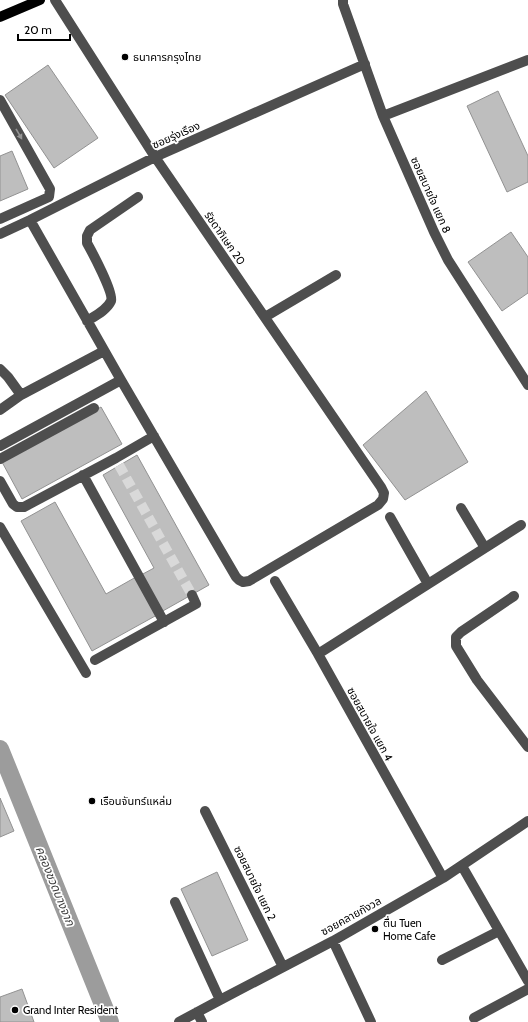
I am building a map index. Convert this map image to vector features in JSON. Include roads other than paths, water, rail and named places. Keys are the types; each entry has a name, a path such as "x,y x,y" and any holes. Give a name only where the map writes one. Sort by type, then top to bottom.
{"main road":[{"path":"0,17 40,0"}],"street":[{"name":"รัชดาภิเษก 20","path":"55,0 155,157 381,487 384,493 383,500 378,505 269,570 249,581 243,582 236,577 154,436"},
{"name":"ซอยสบายใจ แยก 8","path":"343,0 343,4 383,116 434,232 448,260 528,385"},
{"path":"383,116 528,60"},
{"name":"ซอยรุ่งเรือง","path":"0,234 155,157 365,64"},
{"path":"0,100 50,189 49,197 0,219"},
{"path":"87,321 105,308 111,302 112,297 109,287 87,243 87,236 90,230 138,197"},
{"path":"0,481 13,504 17,507 24,507 83,475 117,462 154,436 30,220"},
{"path":"265,318 336,275"},
{"path":"0,410 21,395 104,350"},
{"path":"0,369 8,376 21,395"},
{"path":"0,446 121,380"},
{"path":"0,459 94,408"},
{"path":"83,475 164,622"},
{"path":"461,508 485,548"},
{"path":"390,517 428,584"},
{"path":"318,654 521,525"},
{"path":"0,527 86,673"},
{"name":"ซอยสบายใจ แยก 4","path":"275,581 318,654 443,878"},
{"path":"96,660 196,604 192,595"},
{"path":"514,596 461,632 456,637 456,646 477,680 528,747"},
{"name":"ซอยสบายใจ แยก 2","path":"205,811 283,967"},
{"name":"ซอยคลายกังวล","path":"179,1022 332,941 443,878 528,820"},
{"path":"462,866 528,981"},
{"path":"175,902 220,1000"},
{"path":"442,960 499,931"},
{"path":"332,941 371,1022"},
{"path":"474,1018 528,989"},
{"path":"198,1012 202,1022"}],"waterway":[{"name":"คลองชวดบางจาก","path":"0,749 110,1022"}],"tunnel":[{"path":"119,465 192,595"}],"place":[{"name":"ธนาคารกรุงไทย","path":"125,57"},
{"name":"เรือนจันทร์แหล่ม","path":"92,801"},
{"name":"ตื่น Tuen Home Cafe","path":"375,929"},
{"name":"Grand Inter Resident","path":"15,1010"}]}
